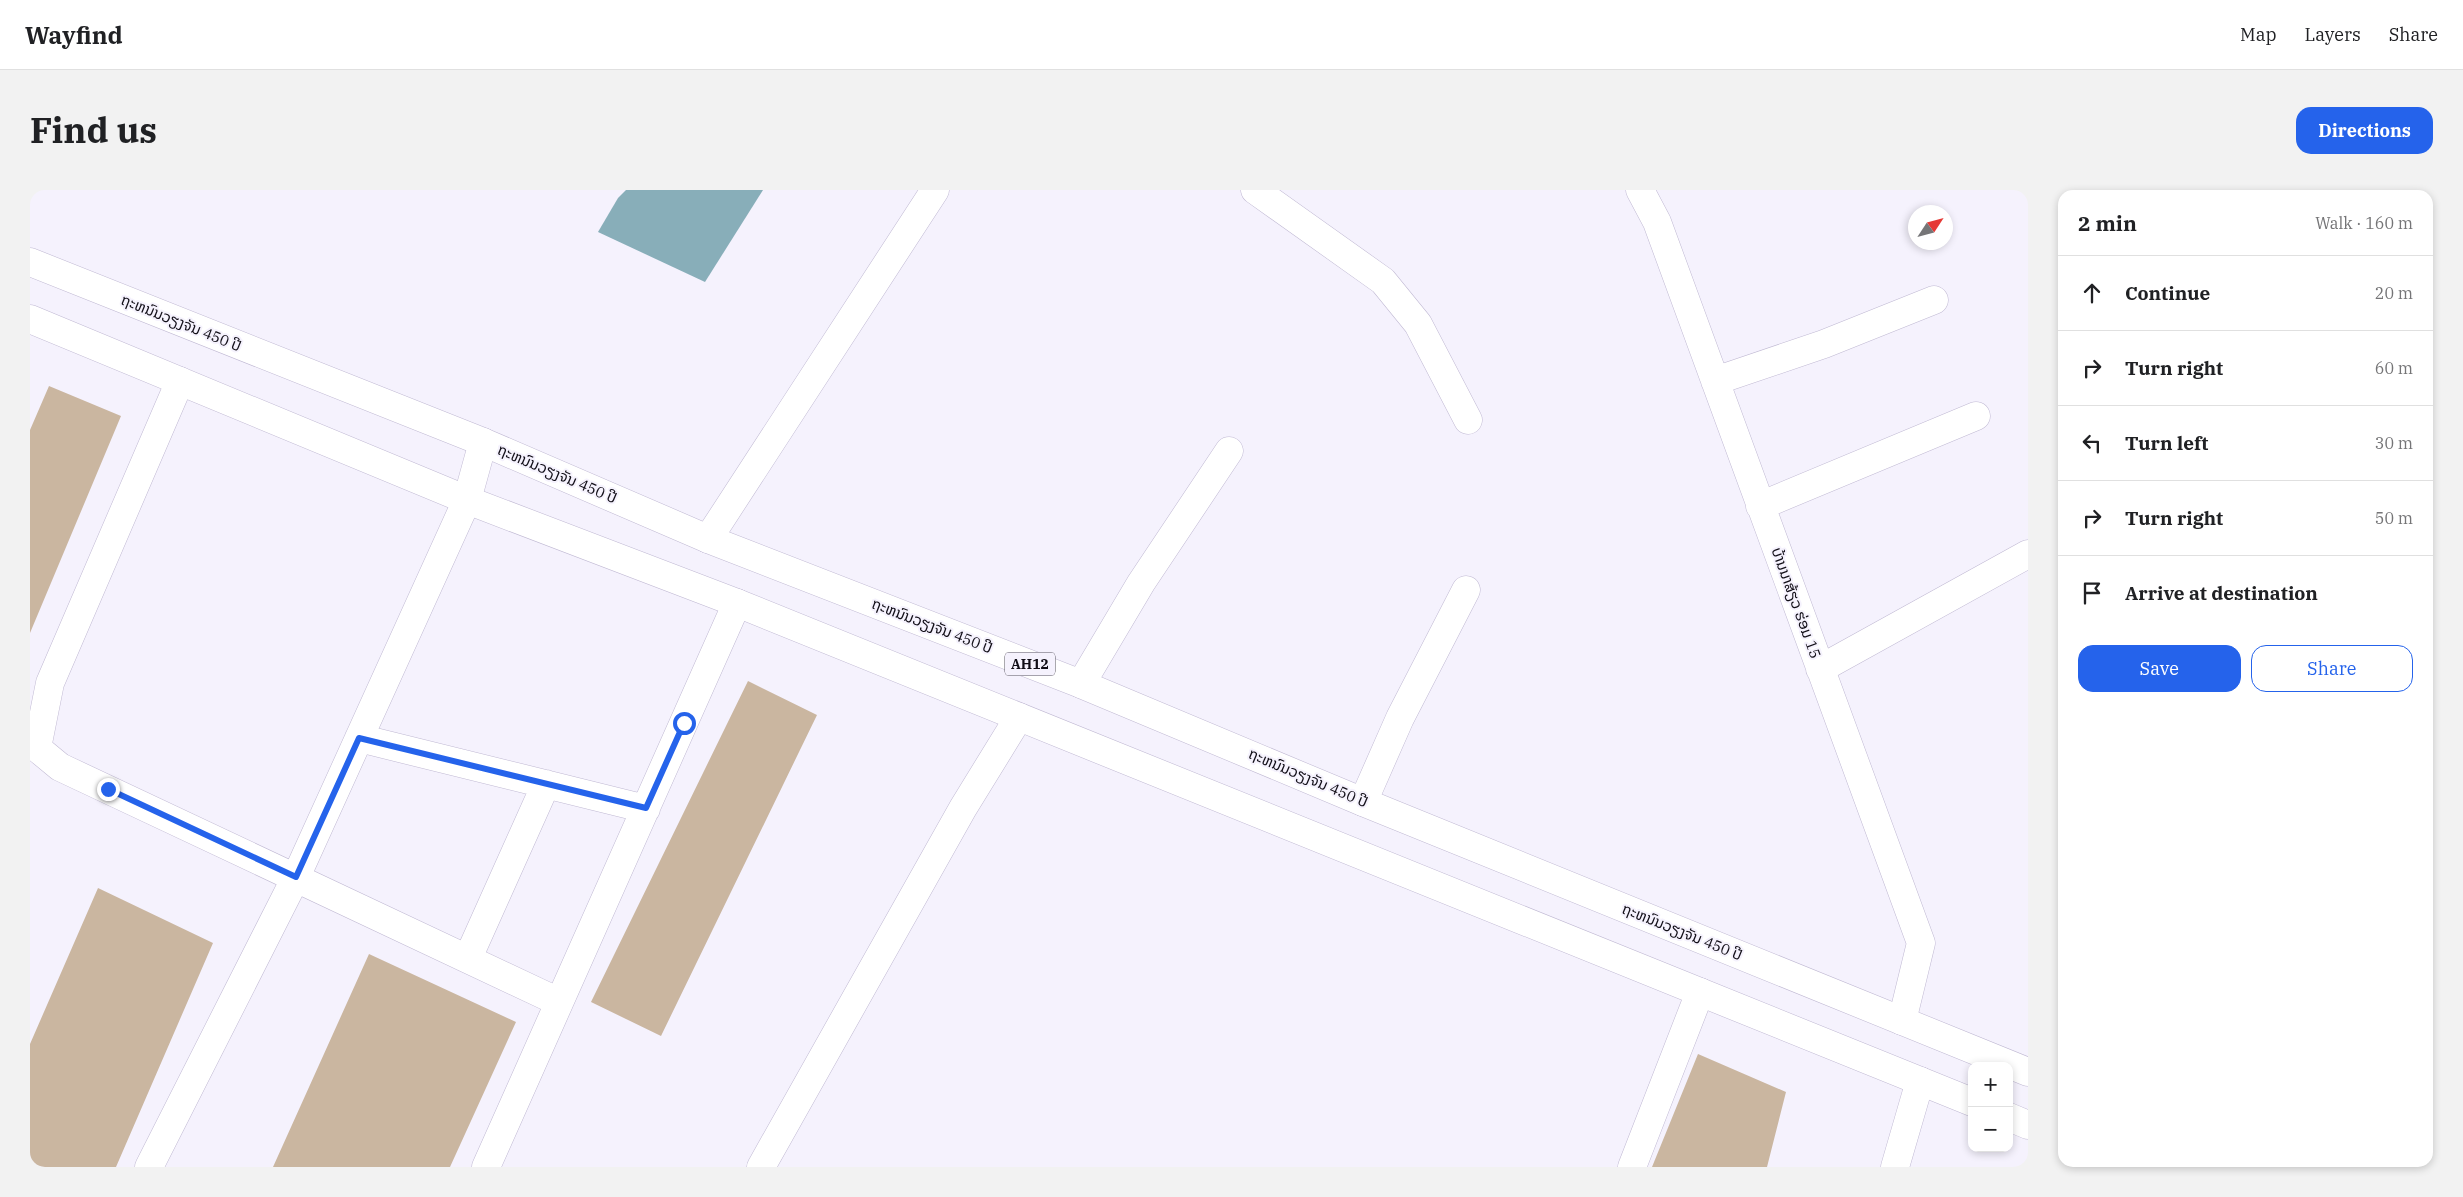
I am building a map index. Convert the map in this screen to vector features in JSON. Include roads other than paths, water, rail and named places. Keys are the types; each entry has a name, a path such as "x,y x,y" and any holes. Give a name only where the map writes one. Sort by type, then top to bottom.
{"main road":[{"path":"708,539 935,190"},
{"path":"1255,190 1383,281 1418,324 1468,420"},
{"name":"ບ້ານນາສ້ຽວ ຮ່ອມ 15","path":"1640,190 1658,222 1921,943 1902,1021"},
{"name":"ຖະຫນົນວຽງຈັນ 450 ປີ","path":"30,262 483,442 708,539 1081,684 1363,802 2028,1072"},
{"path":"1715,381 1824,344 1934,300"},
{"path":"30,319 466,500 737,603 1968,1100"},
{"path":"180,381 50,683 37,748 60,767 559,1002"},
{"path":"1760,506 1976,416"},
{"path":"149,1167 296,877 466,500 483,442"},
{"path":"1081,684 1141,583 1229,451"},
{"path":"1820,669 2028,554"},
{"path":"1363,802 1400,718 1466,590"},
{"path":"486,1167 737,603"},
{"path":"761,1167 959,816 1019,717"},
{"path":"359,738 646,808"},
{"path":"468,958 546,784"},
{"path":"1632,1167 1700,992"},
{"path":"1896,1167 1920,1081"},
{"path":"2013,1119 2028,1125"}],"water":[{"path":"626,190 763,190 705,282 598,232 618,198"}]}
